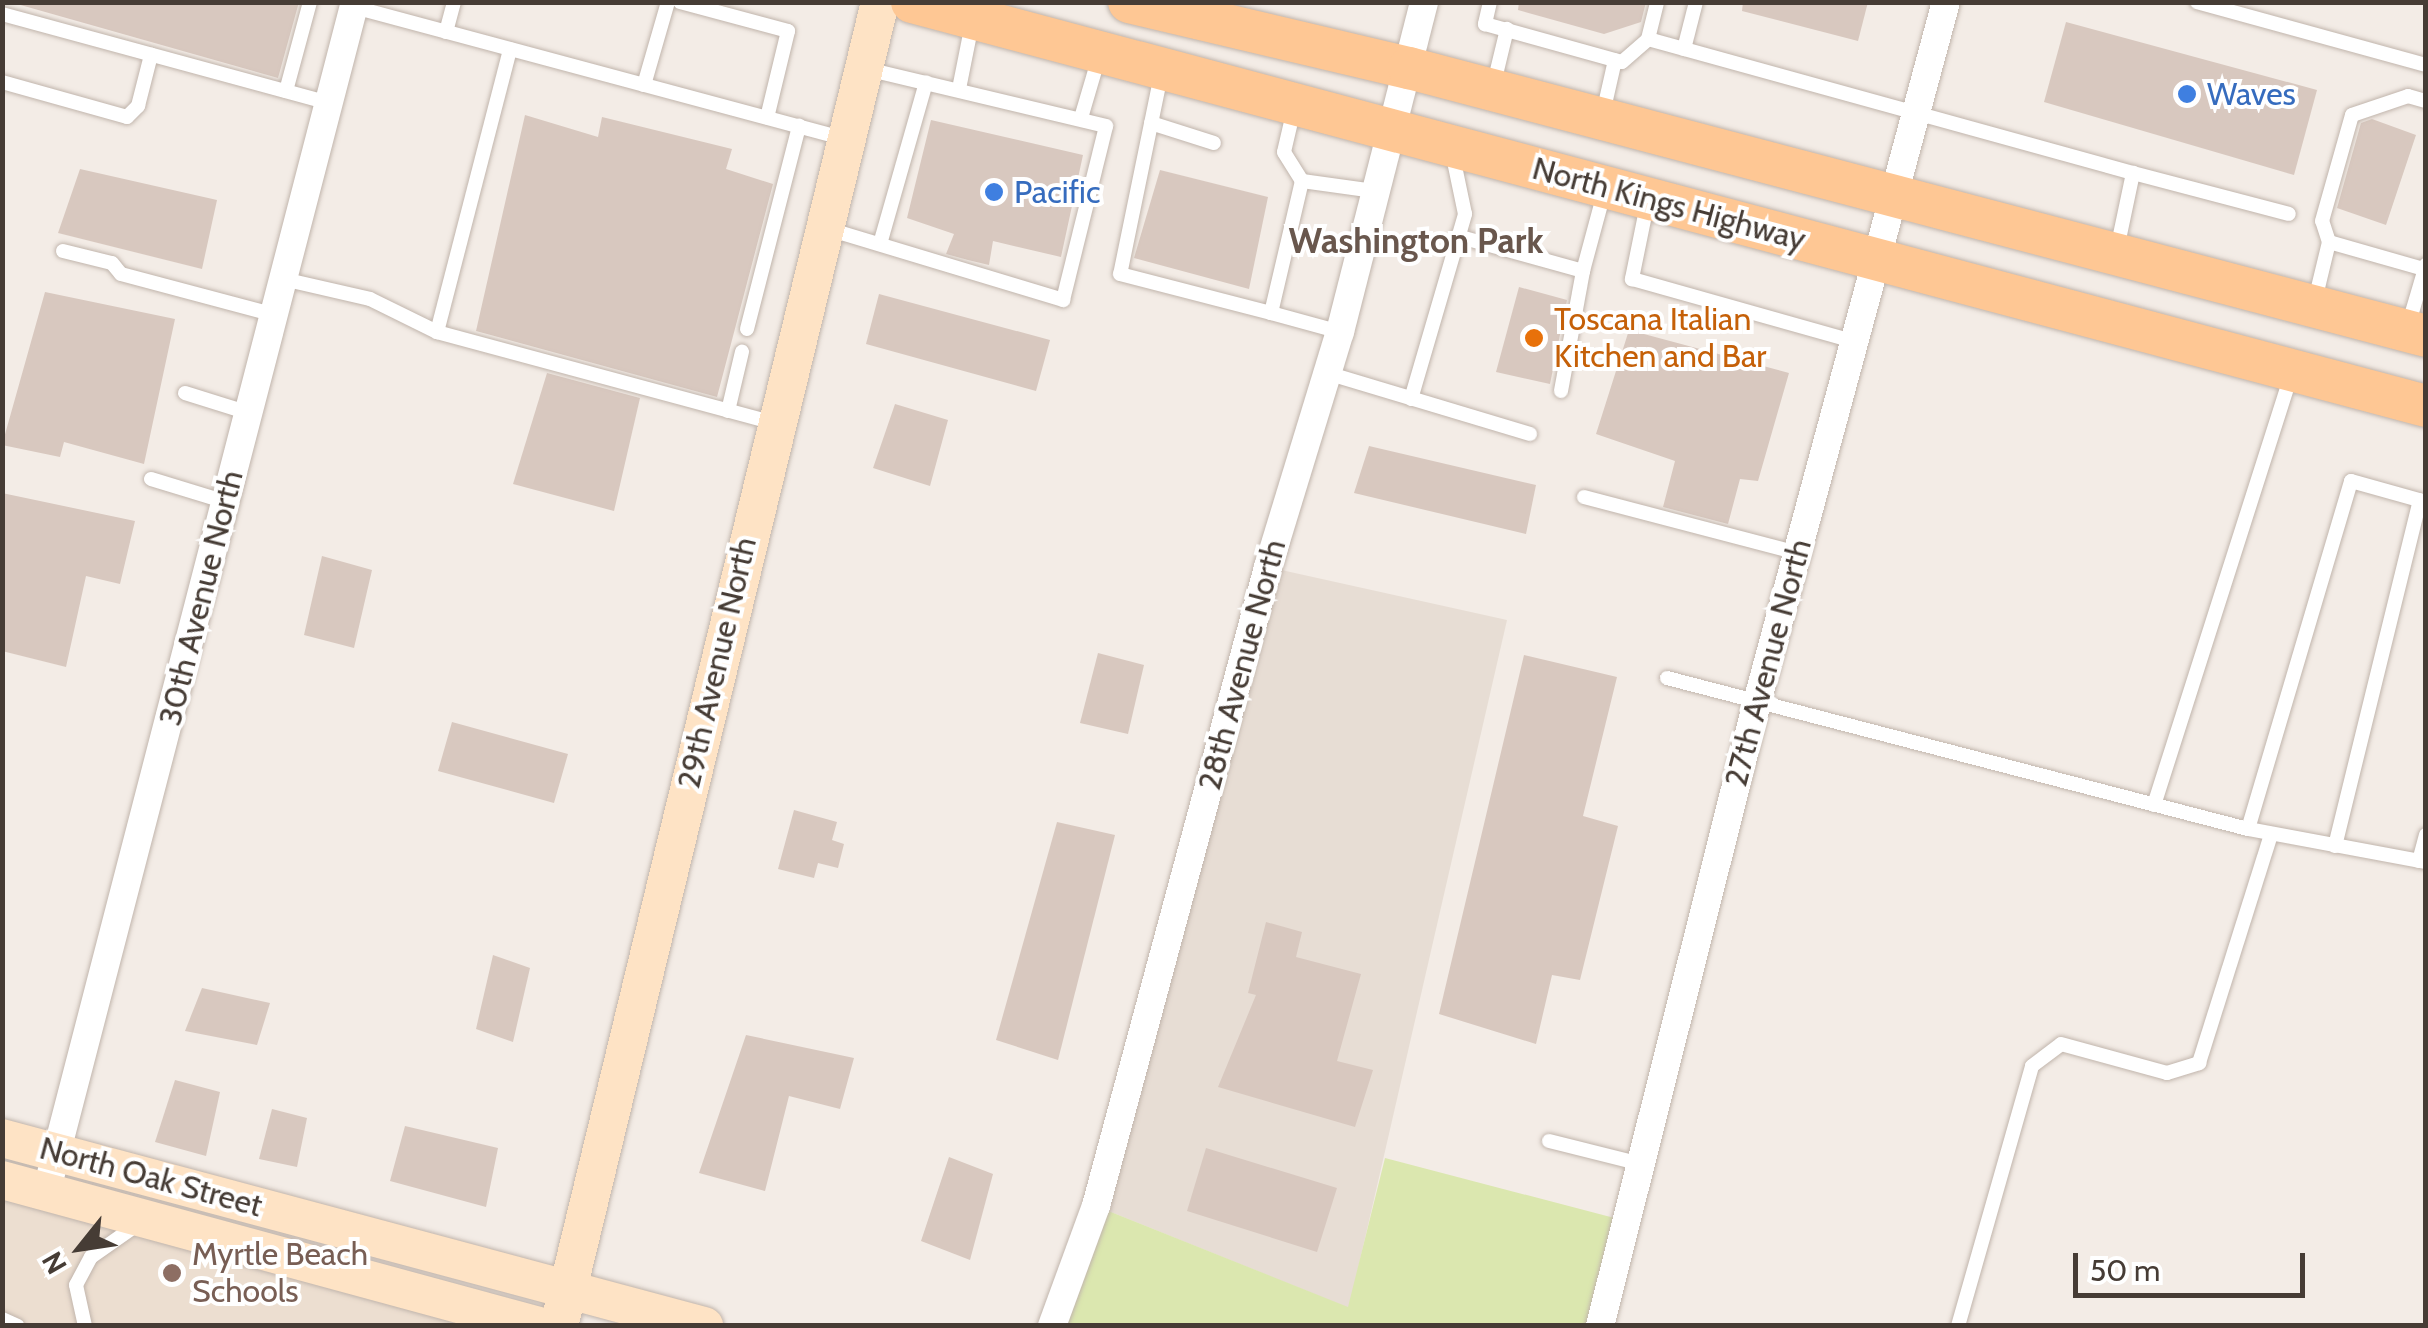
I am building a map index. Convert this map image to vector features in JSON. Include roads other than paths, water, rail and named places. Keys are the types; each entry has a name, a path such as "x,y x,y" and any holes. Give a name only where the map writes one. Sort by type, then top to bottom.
{"main road":[{"name":"29th Avenue North","path":"559,1326 774,423 880,2"},
{"name":"North Kings Highway","path":"912,2 2426,406"},
{"name":"North Kings Highway","path":"1129,2 1408,68 2416,334"},
{"name":"North Oak Street","path":"2,1138 704,1326"},
{"name":"North Oak Street","path":"2,1180 539,1326"}],"street":[{"name":"28th Avenue North","path":"1052,1326 1096,1206 1268,567 1340,332 1424,2"},
{"name":"27th Avenue North","path":"1600,1326 1756,706 1946,2"},
{"name":"30th Avenue North","path":"46,1193 355,5"}],"lane":[{"path":"286,91 310,2"},
{"path":"446,32 454,2"},
{"path":"644,85 668,2"},
{"path":"680,2 788,31 767,118"},
{"path":"1490,2 1485,24 1615,60"},
{"path":"1601,120 1615,60 1648,39 1657,2"},
{"path":"1684,49 1696,2"},
{"path":"2197,2 2426,65"},
{"path":"355,5 847,139"},
{"path":"2,14 330,103"},
{"path":"959,89 973,19"},
{"path":"1492,91 1507,30"},
{"path":"1648,39 2288,214"},
{"path":"437,332 510,49"},
{"path":"1082,118 1100,53"},
{"path":"2,82 127,117 138,106 151,54"},
{"path":"824,228 1063,300 1106,126 863,68"},
{"path":"1162,70 1120,274 1340,332"},
{"path":"880,244 926,82"},
{"path":"2313,306 2328,242 2322,221 2352,116 2408,96 2426,101"},
{"path":"1271,314 1302,181 1284,152 1295,105"},
{"path":"1151,124 1214,143"},
{"path":"748,329 799,126"},
{"path":"1410,399 1456,236 1466,214 1451,146"},
{"path":"2116,255 2133,173"},
{"path":"1302,181 1374,191"},
{"path":"1561,391 1583,272 1605,187"},
{"path":"1648,199 1632,279 1853,340"},
{"path":"1456,236 1583,272"},
{"path":"2328,242 2425,267 2416,334"},
{"path":"63,250 112,263 121,274 275,315"},
{"path":"283,279 370,299 437,332 774,423"},
{"path":"728,411 742,352"},
{"path":"2154,805 2292,372"},
{"path":"1327,374 1530,434"},
{"path":"185,393 249,412"},
{"path":"150,479 226,502"},
{"path":"2248,829 2352,481 2422,501 2335,846"},
{"path":"1584,498 1797,553"},
{"path":"1667,678 1756,706 2271,834 2422,861 2426,836"},
{"path":"1958,1326 2032,1066 2061,1044 2167,1073 2199,1063 2271,834"},
{"path":"1549,1141 1638,1163"},
{"path":"85,1326 76,1285 92,1257 145,1220"},
{"path":"2,1319 18,1326"}],"place":[{"name":"Waves","path":"2187,94"},
{"name":"Pacific","path":"994,192"},
{"name":"Toscana Italian Kitchen and Bar","path":"1534,338"},
{"name":"Myrtle Beach Schools","path":"172,1273"}],"district":[{"name":"Washington Park","path":"1416,241"}]}
